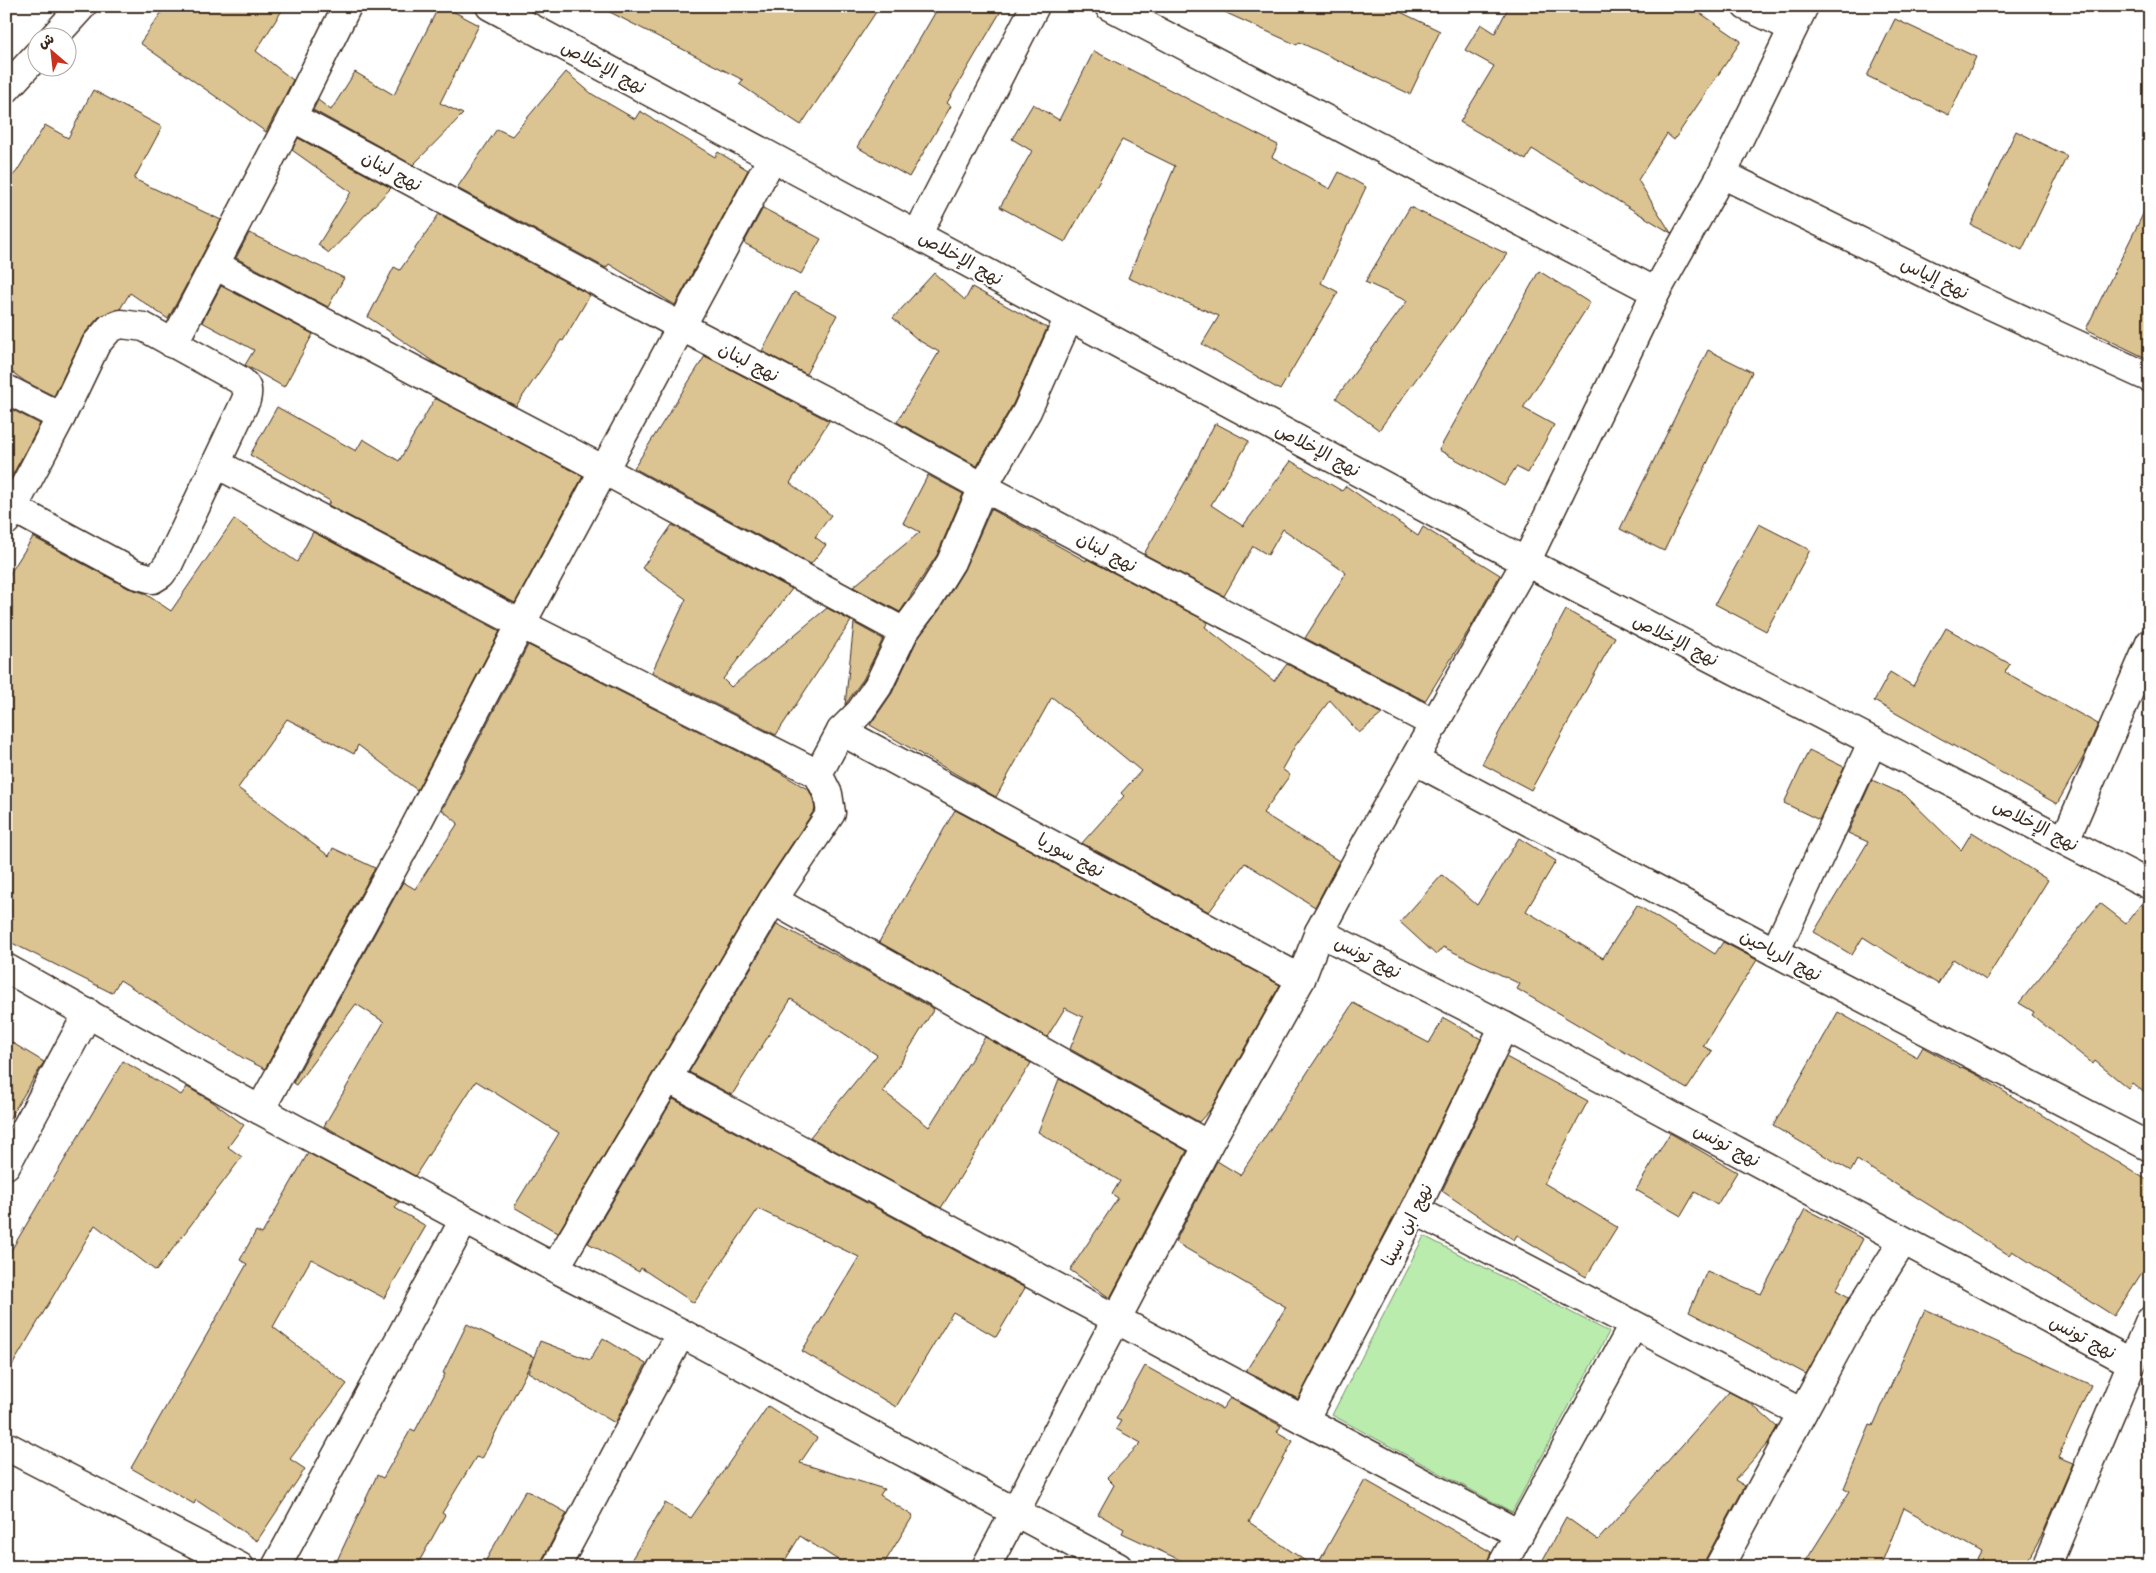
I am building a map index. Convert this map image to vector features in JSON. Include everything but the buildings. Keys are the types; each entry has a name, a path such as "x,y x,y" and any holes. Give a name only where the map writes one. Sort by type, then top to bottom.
{"street":[{"path":"62,28 82,6"},
{"path":"173,344 215,266 347,6"},
{"name":"نهج الإخلاص","path":"490,6 1526,562 2150,885"},
{"path":"917,235 1035,6"},
{"path":"1109,6 1656,292"},
{"path":"986,1567 1208,1145 1301,978 1319,932 1366,844 1526,562 1656,292 1722,174 1798,17 1746,6"},
{"path":"6,89 28,65"},
{"name":"نهج لبنان","path":"292,116 682,327 1435,724"},
{"path":"260,1110 405,846 521,624 772,158"},
{"name":"نهخ إلياس","path":"1722,174 1973,297 2150,378"},
{"path":"215,266 604,470 904,632"},
{"path":"818,774 841,731 860,712 878,686 904,632 951,562 983,487 1027,411 1069,317"},
{"path":"121,324 132,324 144,328 238,378 246,385 248,392 217,464 169,563 161,574 154,579 135,574 10,515 61,417 96,344 110,328 121,324"},
{"path":"6,390 61,417"},
{"path":"217,464 521,624 818,774 828,794 831,813 774,900 555,1268"},
{"path":"2065,840 2150,643"},
{"name":"نهج سوريا","path":"841,731 1301,978"},
{"path":"1775,952 1873,741"},
{"name":"نهج الرياحين","path":"1414,760 1775,952 2150,1147"},
{"path":"774,900 1208,1145"},
{"name":"نهج تونس","path":"1319,932 1504,1026 2132,1363"},
{"path":"6,968 260,1110 464,1220 681,1333 1118,1567"},
{"path":"6,1165 88,1014"},
{"name":"نهج ابن سينا","path":"1304,1420 1415,1210 1504,1026"},
{"path":"669,1079 1519,1534"},
{"path":"1415,1210 1802,1413"},
{"path":"276,1567 464,1220"},
{"path":"1719,1567 1848,1330 1903,1241"},
{"path":"2046,1567 2150,1320"},
{"path":"1501,1567 1633,1326"},
{"path":"560,1565 681,1333"},
{"path":"6,1446 240,1567"}],"green space":[{"path":"1424,1236 1609,1332 1512,1512 1332,1415"}]}
